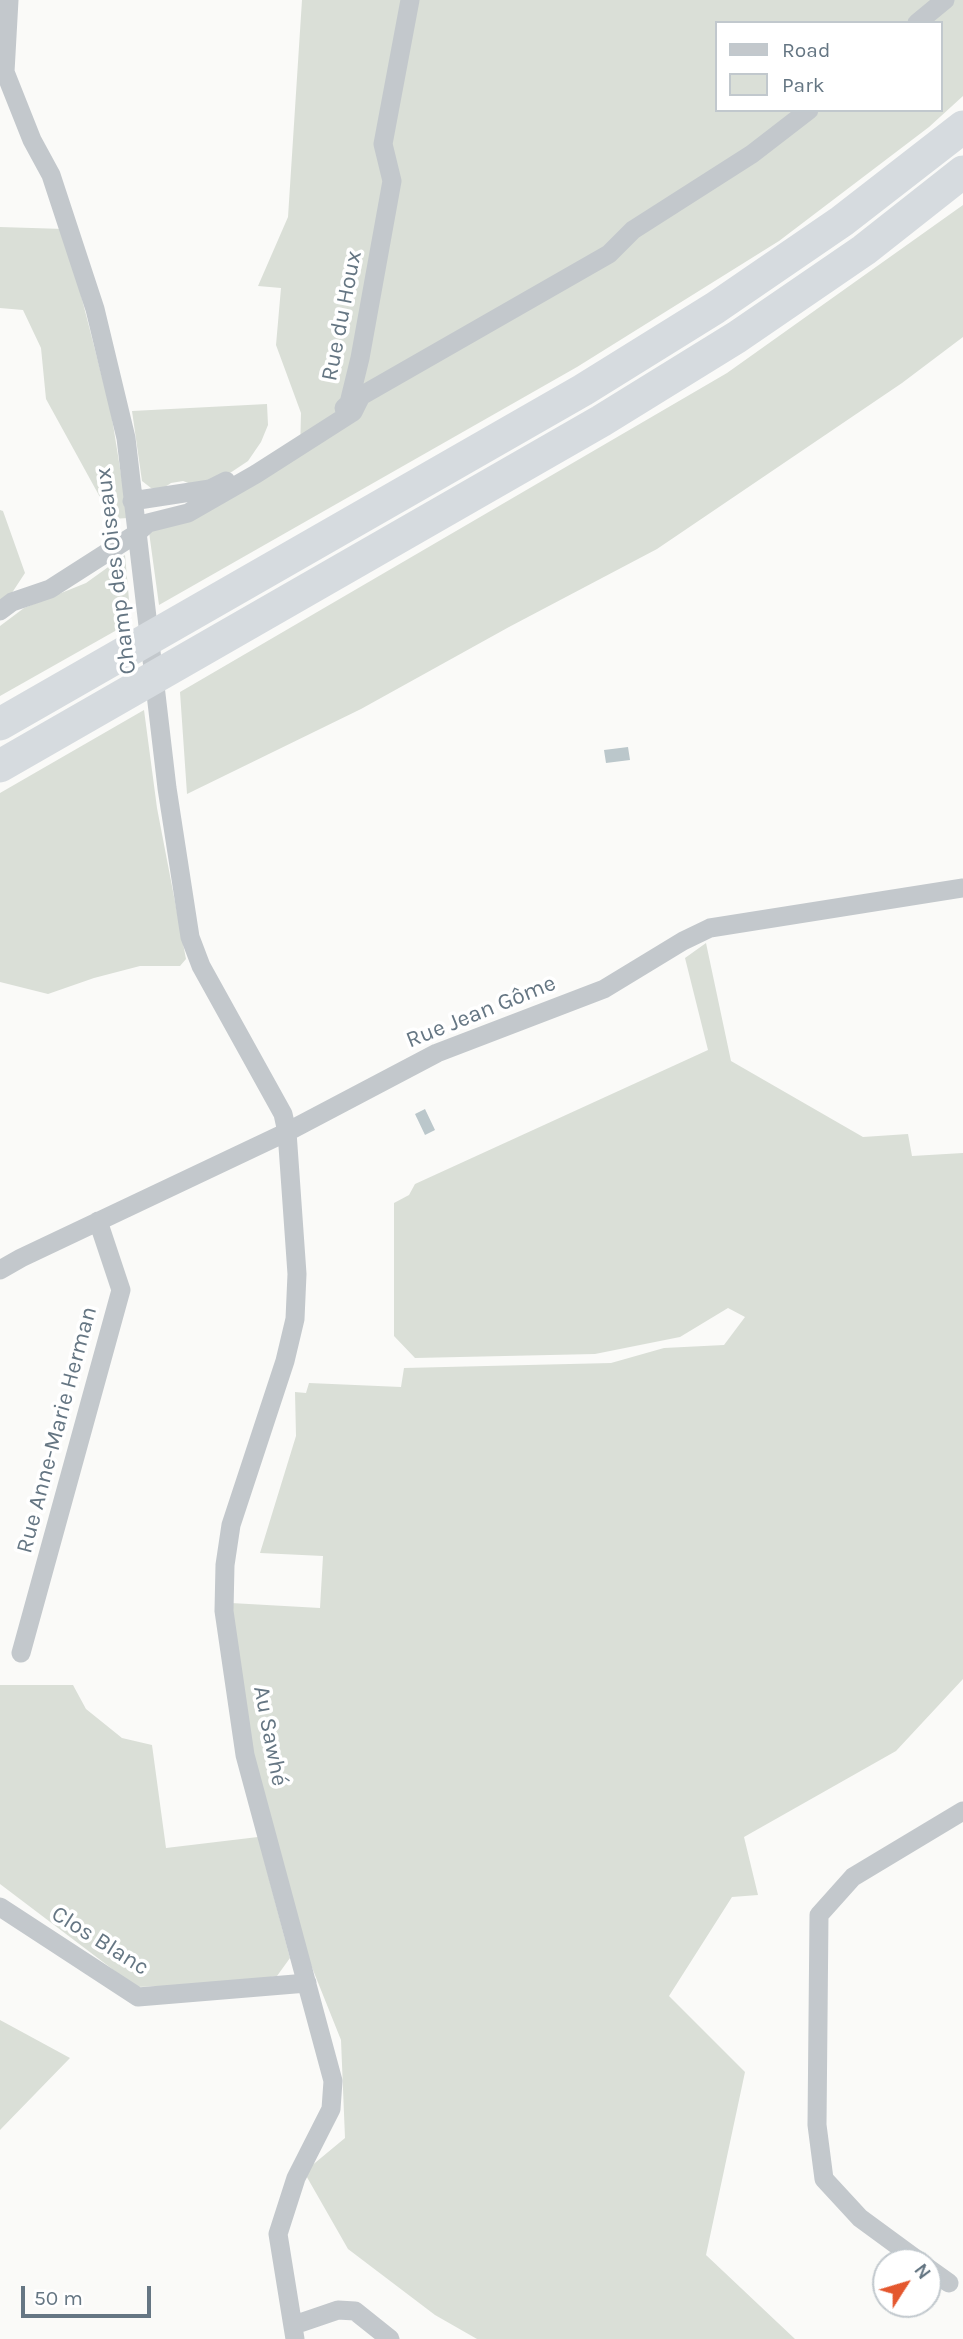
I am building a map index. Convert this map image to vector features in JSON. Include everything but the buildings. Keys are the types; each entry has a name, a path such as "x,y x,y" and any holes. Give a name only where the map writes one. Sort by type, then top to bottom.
{"highway":[{"path":"0,724 594,383 715,308 842,221 963,127"},
{"path":"0,766 612,414 737,337 864,250 963,172"}],"street":[{"name":"Champ des Oiseaux","path":"9,0 5,72 32,140 51,175 94,309 126,438 167,789 190,937 201,966 283,1114 287,1132"},
{"name":"Rue du Houx","path":"132,501 210,489 277,452 339,413 349,403 363,342 392,181 383,144 410,0"},
{"path":"919,21 945,0"},
{"path":"0,611 12,602 50,589 137,542 148,523 201,507 353,412 360,396 608,254 633,230 752,154 806,112"},
{"name":"Rue Jean Gôme","path":"0,1270 287,1132 461,1042 604,989 683,941 710,928 963,888"},
{"name":"Au Sawhé","path":"287,1132 297,1274 295,1319 285,1361 231,1525 225,1565 224,1611 245,1755 333,2081 331,2109 296,2178 278,2234 294,2332"},
{"name":"Rue Anne-Marie Herman","path":"21,1653 121,1290 98,1221"},
{"path":"901,2248 860,2218 824,2179 817,2124 819,1915 853,1877 963,1811"},
{"name":"Clos Blanc","path":"0,1907 138,1997 307,1983"},
{"path":"942,2278 948,2283"},
{"path":"294,2332 338,2310 355,2311 390,2339"}],"green space":[{"path":"302,0 963,0 963,96 929,127 779,241 577,367 159,605 149,532 300,453 301,413 276,345 281,288 258,286 288,217"},
{"path":"963,205 963,337 902,383 657,549 361,709 187,794 180,692 727,373"},
{"path":"0,227 64,229 111,412 128,518 112,519 46,399 41,348 23,310 0,308"},
{"path":"267,404 268,425 261,442 248,461 230,473 194,485 183,481 171,483 162,489 151,488 142,481 132,411"},
{"path":"0,510 3,511 25,573 0,611"},
{"path":"125,555 131,622 0,696 0,626 24,608 86,583"},
{"path":"144,710 157,808 186,959 180,966 140,966 48,994 0,982 0,793"},
{"path":"706,943 731,1061 863,1137 908,1134 912,1156 963,1153 963,1679 896,1751 744,1837 758,1895 732,1897 669,1996 745,2072 706,2255 795,2339 477,2339 435,2315 348,2249 304,2172 345,2138 341,2040 307,1955 249,1760 231,1603 320,1608 323,1556 260,1553 296,1436 295,1392 306,1393 309,1383 401,1387 404,1368 611,1363 664,1348 724,1345 745,1317 728,1308 680,1337 595,1354 415,1358 394,1336 394,1203 409,1195 415,1184 708,1050 685,958"},
{"path":"0,1685 73,1685 86,1709 122,1738 152,1745 166,1848 258,1837 290,1958 277,1976 224,1984 136,1987 0,1884"},
{"path":"0,2020 70,2058 0,2130"}],"shaded area":[{"path":"628,747 630,760 606,763 604,750"},
{"path":"425,1109 435,1130 425,1135 415,1114"}]}
